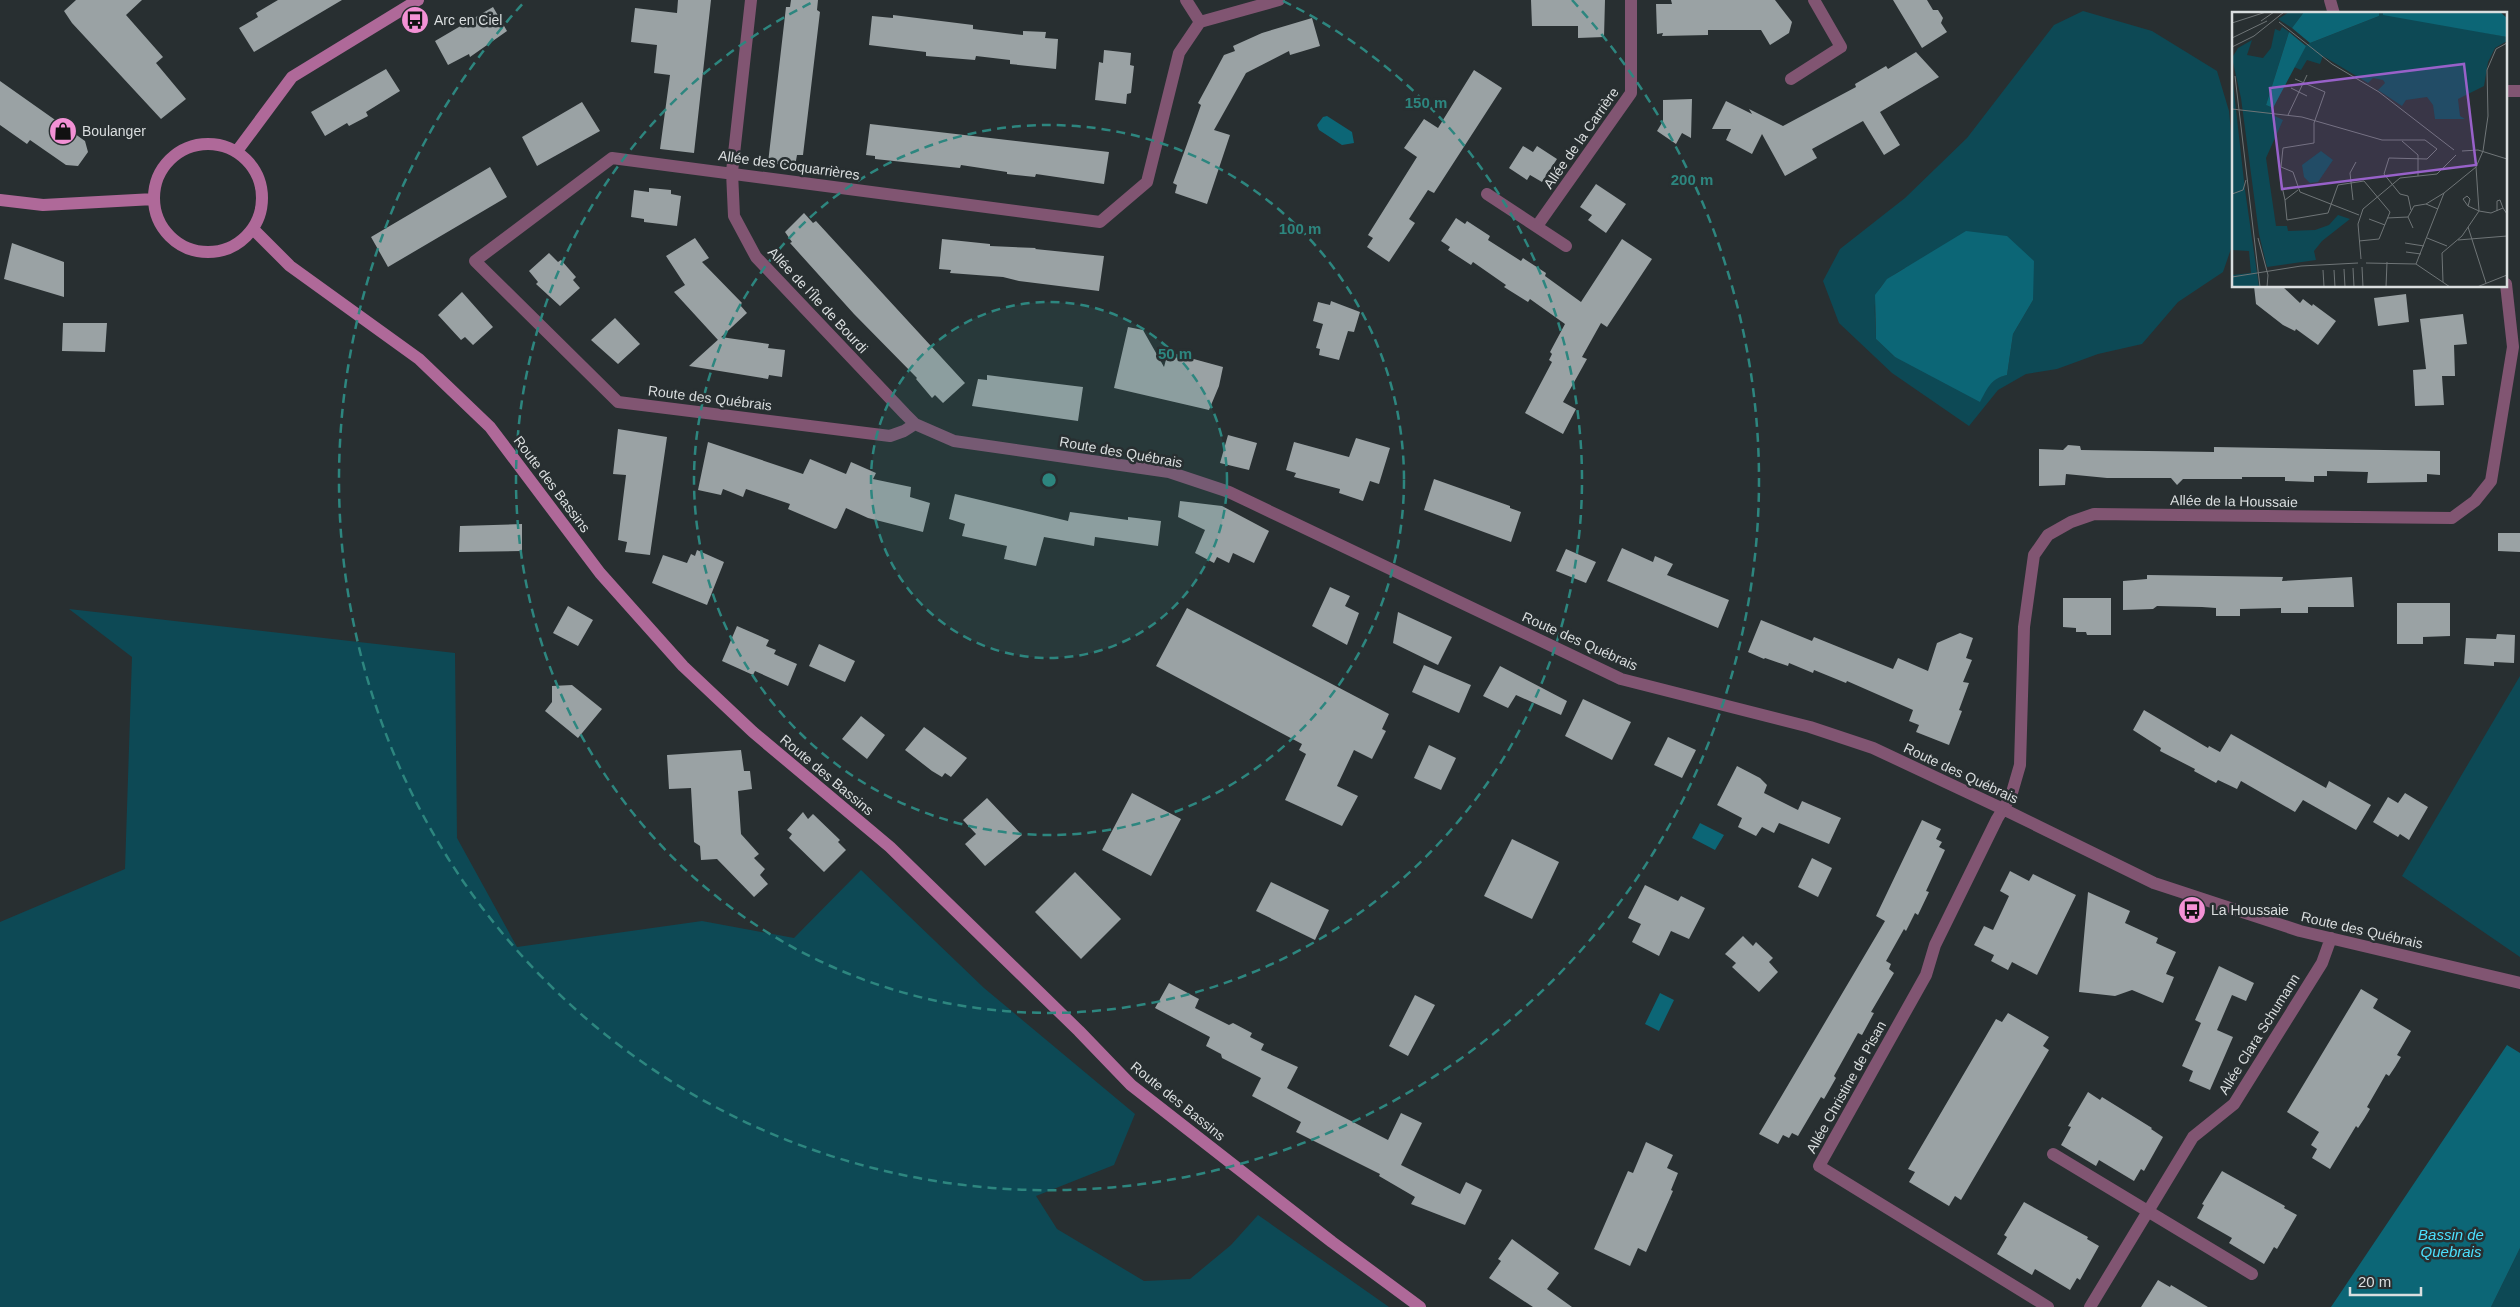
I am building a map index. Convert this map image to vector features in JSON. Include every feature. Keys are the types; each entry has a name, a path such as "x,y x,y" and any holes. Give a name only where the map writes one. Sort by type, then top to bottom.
{"main road":[{"path":"237,152 292,77 418,0"},
{"path":"197,144 215,144 237,152 248,160 258,176 263,194 261,212 253,229 240,242 225,249 207,252 190,249 175,241 163,228 155,212 154,198 157,178 166,162 180,150 197,144"},
{"path":"0,200 43,205 154,198"},
{"name":"Route des Bassins","path":"253,229 290,266 419,359 483,420 600,573 683,666 753,732 890,847 1079,1031 1131,1085 1332,1242 1420,1307"}],"street":[{"name":"Allée de l'Île de Bourdi","path":"751,0 732,172 734,216 756,257 915,424"},
{"path":"1186,0 1200,22 1279,0"},
{"name":"Allée de la Carrière","path":"1537,226 1631,93 1631,0"},
{"path":"1791,79 1841,47 1814,0"},
{"name":"Allée des Coquarrières","path":"618,402 476,261 612,158 732,172 1100,222 1147,182 1178,53 1200,22"},
{"path":"1487,194 1566,246"},
{"name":"Allée de la Houssaie","path":"2003,808 2011,796 2020,765 2024,628 2034,556 2048,535 2071,522 2094,514 2452,518 2475,501 2491,481 2513,347 2506,288"},
{"name":"Route des Québrais","path":"618,402 890,436 904,432 915,424 954,441 1169,472 1228,492 1621,679 1810,727 1873,748 2003,808 2154,883 2300,931 2520,983"},
{"name":"Allée Christine de Pisan","path":"2003,808 1936,945 1926,975 1819,1166 2048,1307"},
{"name":"Allée Clara Schumann","path":"2090,1307 2193,1137 2234,1104 2322,962 2331,938"},
{"path":"2053,1154 2252,1274"}],"shaded area":[{"path":"2083,11 2152,31 2217,71 2229,111 2232,143 2232,246 2223,272 2178,302 2142,344 2098,354 2057,369 2026,374 1998,390 1969,426 1892,373 1839,323 1823,281 1840,249 1905,198 1967,138 2054,25","holes":["1905,268 2033,300 2013,334 2007,375 1998,377 1989,385 1895,357 1876,339 1876,297 1879,289 1885,282"]},
{"path":"69,609 455,653 457,838 517,947 702,921 794,938 861,870 984,988 1135,1114 1114,1165 1036,1196 1057,1229 1144,1281 1190,1279 1231,1245 1258,1215 1389,1307 0,1307 0,922 125,869 132,657"},
{"path":"2520,676 2520,957 2402,876"},
{"path":"2520,1248 2520,1307 2491,1307"}],"water":[{"path":"1327,116 1352,132 1354,143 1342,145 1319,130 1317,125 1323,117"},
{"path":"1966,231 2007,236 2034,261 2033,300 2013,334 2007,375 1993,381 1980,402 1895,357 1876,339 1875,295 1887,279"},
{"path":"1700,823 1724,835 1715,850 1692,838"},
{"path":"1660,993 1674,1000 1659,1031 1645,1024"},
{"name":"Bassin de Quebrais","path":"2507,1045 2520,1053 2520,1248 2491,1307 2331,1307"}],"building":[{"path":"76,0 142,0 126,15 163,57 156,63 186,99 161,119 72,23 64,11"},
{"path":"278,0 342,0 254,52 239,28 258,17 256,13"},
{"path":"678,0 711,0 694,153 660,149 670,75 654,73 657,45 631,42 635,8 677,13"},
{"path":"791,0 818,0 817,10 820,12 803,155 797,155 795,166 768,163 786,7 790,7"},
{"path":"1531,0 1605,0 1604,37 1578,38 1578,26 1532,26"},
{"path":"1671,0 1775,0 1792,22 1789,33 1770,45 1761,30 1708,30 1708,35 1662,36 1663,33 1657,34 1656,4 1672,4"},
{"path":"1893,0 1927,0 1933,10 1938,10 1943,18 1941,23 1947,32 1922,48"},
{"path":"493,7 507,31 470,57 469,54 448,65 435,41"},
{"path":"893,15 973,25 973,29 1023,35 1023,31 1046,32 1045,38 1058,39 1056,69 1010,64 1010,60 976,56 975,60 926,56 926,52 869,45 872,16 893,18"},
{"path":"1312,18 1320,46 1290,55 1289,51 1246,73 1214,130 1230,135 1207,204 1175,193 1177,185 1173,183 1201,105 1198,103 1224,55 1235,51 1233,46 1262,33"},
{"path":"1104,50 1131,53 1130,65 1134,66 1131,93 1127,94 1126,104 1095,100 1099,62 1103,63"},
{"path":"1916,52 1939,77 1880,112 1900,145 1884,155 1863,121 1812,149 1817,158 1785,176 1762,134 1752,154 1726,140 1731,129 1712,129 1726,101 1752,114 1749,109 1783,126 1856,87 1855,84 1886,66 1888,69"},
{"path":"386,69 400,91 366,112 368,116 349,126 347,123 325,136 311,112"},
{"path":"1474,70 1502,88 1434,193 1428,190 1409,219 1415,223 1389,262 1367,247 1373,238 1368,235 1417,157 1404,148 1424,119 1438,128"},
{"path":"0,81 85,141 88,152 78,166 66,165 30,140 27,144 0,125"},
{"path":"1692,99 1691,138 1682,133 1676,144 1657,131 1663,121 1663,100"},
{"path":"582,102 600,131 537,166 522,137"},
{"path":"870,124 1109,152 1104,184 1036,174 1035,177 1007,174 1007,172 961,165 960,168 875,159 875,156 866,155"},
{"path":"1523,146 1533,152 1537,146 1557,159 1542,182 1530,175 1527,180 1509,168"},
{"path":"490,167 507,197 388,267 371,237"},
{"path":"1596,184 1626,204 1606,233 1588,220 1592,215 1580,207"},
{"path":"649,188 671,190 671,194 681,196 677,226 644,222 644,219 631,217 634,190 649,192"},
{"path":"804,213 813,223 816,221 965,383 943,403 935,395 932,398 917,378 854,314 790,243 792,242 785,232"},
{"path":"1456,218 1465,224 1467,221 1490,236 1488,240 1521,261 1523,258 1546,273 1545,276 1581,302 1622,239 1652,259 1607,327 1601,323 1582,357 1587,359 1563,402 1576,409 1563,434 1525,413 1552,362 1549,360 1552,354 1550,352 1565,324 1530,299 1528,302 1504,287 1506,285 1473,262 1471,265 1448,250 1450,247 1441,241"},
{"path":"695,238 709,258 702,262 742,303 740,305 747,313 718,340 674,292 685,285 666,256"},
{"path":"942,239 990,244 990,246 1036,248 1104,256 1099,291 1019,281 1003,277 950,273 951,270 939,269"},
{"path":"12,243 64,262 64,297 4,279"},
{"path":"549,253 558,262 561,260 576,277 573,280 580,288 560,306 536,284 538,282 529,271"},
{"path":"2254,288 2284,288 2300,303 2303,299 2312,306 2313,304 2336,321 2318,345 2296,329 2295,331 2283,325 2256,304"},
{"path":"462,292 493,327 473,345 465,337 461,340 438,315"},
{"path":"2406,294 2409,322 2378,326 2374,298"},
{"path":"1331,301 1360,312 1354,332 1348,331 1339,360 1319,355 1320,349 1316,348 1323,324 1313,321 1318,302 1330,305"},
{"path":"2463,314 2467,344 2454,345 2455,376 2442,376 2444,405 2415,406 2413,370 2426,369 2420,319"},
{"path":"615,318 640,344 618,364 591,340"},
{"path":"63,323 107,323 105,352 62,351"},
{"path":"1128,327 1143,330 1164,367 1168,352 1223,367 1219,386 1209,410 1114,388"},
{"path":"721,337 769,344 768,348 785,350 782,377 769,375 768,379 689,366"},
{"path":"987,375 1083,387 1078,421 972,406 978,379 987,380"},
{"path":"618,429 667,437 650,555 625,552 627,542 618,540 626,475 613,474"},
{"path":"1228,435 1257,443 1249,470 1220,463"},
{"path":"1356,438 1390,448 1379,484 1370,481 1363,501 1339,493 1340,489 1294,477 1296,473 1286,470 1294,442 1349,457"},
{"path":"708,442 803,474 810,459 846,474 851,462 876,473 873,479 911,487 910,497 930,503 923,532 868,518 846,508 835,529 788,509 790,504 746,489 743,497 723,489 721,495 698,490"},
{"path":"2068,445 2080,446 2081,450 2214,452 2214,447 2440,451 2440,475 2427,474 2427,482 2367,483 2368,472 2327,471 2327,476 2314,476 2314,482 2285,481 2285,477 2242,477 2242,479 2183,479 2177,485 2171,478 2107,478 2066,474 2065,485 2039,486 2039,449 2063,450"},
{"path":"1434,479 1510,506 1510,508 1521,512 1511,542 1424,510"},
{"path":"955,494 1068,521 1070,512 1128,520 1128,517 1161,521 1158,546 1095,537 1094,546 1044,537 1036,566 1004,559 1007,546 962,536 965,524 949,519"},
{"path":"1180,501 1222,506 1269,531 1254,563 1233,553 1229,563 1217,557 1214,563 1195,553 1205,530 1178,517"},
{"path":"522,524 522,551 459,552 460,526"},
{"path":"2498,533 2520,533 2520,552 2498,551"},
{"path":"1622,548 1653,562 1655,556 1673,564 1667,575 1729,600 1718,628 1607,581"},
{"path":"1566,549 1596,562 1586,583 1556,571"},
{"path":"697,550 724,562 707,605 652,583 663,555 687,563 691,554 695,556"},
{"path":"2147,575 2283,577 2282,581 2352,577 2354,607 2308,607 2308,613 2281,613 2281,608 2240,609 2240,616 2216,616 2216,608 2202,607 2157,606 2153,609 2123,610 2123,581 2147,579"},
{"path":"1330,587 1350,596 1345,606 1359,613 1347,645 1312,626"},
{"path":"2063,598 2111,598 2111,635 2087,635 2086,632 2076,632 2076,628 2063,627"},
{"path":"2397,603 2450,603 2450,636 2423,637 2423,644 2397,644"},
{"path":"568,606 593,620 578,646 553,633"},
{"path":"1187,608 1389,714 1382,729 1386,731 1372,759 1354,750 1337,786 1358,796 1342,826 1285,800 1306,754 1299,750 1302,744 1156,666"},
{"path":"1398,612 1452,637 1438,665 1393,643"},
{"path":"1761,620 1812,641 1814,637 1893,669 1898,658 1928,671 1937,643 1960,633 1973,638 1966,658 1972,660 1963,682 1969,683 1959,710 1962,711 1949,745 1916,732 1919,725 1909,721 1913,710 1847,681 1846,683 1814,670 1813,673 1789,663 1788,666 1764,659 1748,652"},
{"path":"737,626 769,640 766,646 776,650 774,654 797,664 788,686 755,671 753,675 722,661"},
{"path":"2497,634 2515,635 2514,663 2494,662 2494,666 2464,664 2466,638 2496,639"},
{"path":"819,644 855,661 845,682 809,666"},
{"path":"1424,665 1471,685 1459,713 1412,692"},
{"path":"1500,666 1567,701 1561,715 1516,695 1508,708 1483,696"},
{"path":"572,685 602,709 578,738 545,711 552,702 552,686"},
{"path":"1583,699 1631,722 1612,760 1565,736"},
{"path":"2144,710 2208,748 2209,746 2220,752 2231,734 2326,788 2329,781 2371,805 2356,830 2303,800 2295,812 2241,781 2237,789 2218,780 2216,783 2194,771 2195,769 2160,751 2161,748 2133,730"},
{"path":"861,716 885,735 867,759 842,739"},
{"path":"924,727 967,758 951,777 945,773 942,777 905,750"},
{"path":"1668,737 1696,750 1682,778 1654,765"},
{"path":"1429,745 1456,758 1441,790 1414,778"},
{"path":"741,750 744,771 750,771 752,789 738,791 741,834 759,854 754,858 765,869 760,875 768,884 754,897 717,859 701,860 700,846 694,842 691,788 669,789 667,755"},
{"path":"1737,766 1760,778 1767,785 1764,793 1798,810 1802,801 1841,818 1829,844 1779,823 1774,833 1762,827 1756,836 1738,827 1742,818 1717,805"},
{"path":"1132,793 1181,819 1151,876 1102,850"},
{"path":"2405,793 2428,807 2409,840 2400,834 2398,837 2373,822 2388,797 2398,803"},
{"path":"987,798 1022,835 985,866 965,844 976,834 963,820"},
{"path":"803,812 808,819 813,814 840,840 838,842 846,850 824,872 789,838 792,834 787,830"},
{"path":"1922,820 1941,829 1936,839 1942,842 1939,847 1945,850 1926,891 1929,892 1918,915 1915,913 1906,931 1904,929 1886,961 1891,964 1889,969 1894,973 1871,1012 1874,1013 1862,1035 1858,1033 1834,1076 1836,1078 1824,1099 1821,1097 1798,1136 1792,1133 1789,1138 1783,1135 1778,1144 1759,1134 1885,921 1876,916"},
{"path":"1512,839 1559,862 1532,919 1484,896"},
{"path":"1812,858 1832,868 1818,897 1798,887"},
{"path":"2010,871 2029,881 2033,874 2076,895 2037,975 2012,962 2008,970 1991,961 1994,955 1974,945 1984,926 1993,930 2009,896 2000,891"},
{"path":"1075,872 1121,919 1081,959 1035,912"},
{"path":"1271,882 1329,910 1315,940 1256,911"},
{"path":"1645,885 1678,901 1681,896 1705,908 1689,939 1671,931 1659,956 1632,942 1641,924 1628,918"},
{"path":"2088,892 2130,911 2125,923 2158,938 2156,943 2176,952 2166,974 2174,977 2163,1003 2132,990 2115,996 2079,992"},
{"path":"1743,936 1753,946 1756,942 1773,958 1769,962 1778,972 1759,992 1732,967 1736,963 1725,954"},
{"path":"2219,966 2254,983 2246,1001 2232,995 2217,1030 2233,1037 2210,1090 2189,1081 2193,1071 2182,1066 2201,1023 2195,1020"},
{"path":"1169,983 1199,999 1195,1008 1229,1025 1233,1023 1252,1033 1250,1037 1264,1044 1261,1050 1298,1067 1287,1088 1388,1140 1401,1113 1422,1123 1401,1165 1460,1194 1466,1182 1482,1190 1465,1225 1411,1204 1415,1197 1379,1176 1380,1174 1296,1132 1301,1122 1252,1096 1261,1078 1222,1058 1221,1054 1206,1046 1210,1037 1155,1008"},
{"path":"2361,989 2378,999 2373,1008 2411,1031 2397,1055 2401,1057 2389,1076 2386,1074 2367,1107 2370,1109 2358,1128 2356,1126 2330,1169 2312,1158 2317,1149 2311,1145 2319,1132 2287,1112"},
{"path":"1415,995 1435,1005 1408,1056 1389,1046"},
{"path":"2008,1013 2049,1037 2043,1046 2049,1050 1961,1200 1955,1196 1949,1206 1909,1182 1915,1172 1908,1169 1996,1019 2002,1022"},
{"path":"2088,1092 2100,1100 2102,1097 2163,1137 2144,1171 2141,1169 2134,1181 2099,1160 2096,1166 2061,1145 2071,1127 2068,1126"},
{"path":"1646,1142 1673,1155 1667,1168 1678,1173 1671,1190 1673,1191 1646,1252 1638,1248 1630,1266 1594,1249 1628,1171 1633,1173"},
{"path":"2222,1171 2285,1206 2284,1208 2297,1215 2277,1249 2274,1247 2264,1264 2229,1243 2232,1238 2197,1218 2204,1205 2202,1204"},
{"path":"2024,1202 2088,1237 2087,1239 2099,1246 2080,1280 2077,1278 2070,1290 2035,1269 2032,1275 1997,1254 2007,1237 2004,1235"},
{"path":"1512,1239 1559,1273 1547,1289 1572,1307 1533,1307 1489,1278 1501,1261 1498,1259"},
{"path":"2158,1280 2170,1287 2171,1285 2208,1307 2141,1307"}],"place":[{"name":"Arc en Ciel","path":"415,20"},
{"name":"Boulanger","path":"63,131"},
{"name":"La Houssaie","path":"2192,910"}]}
